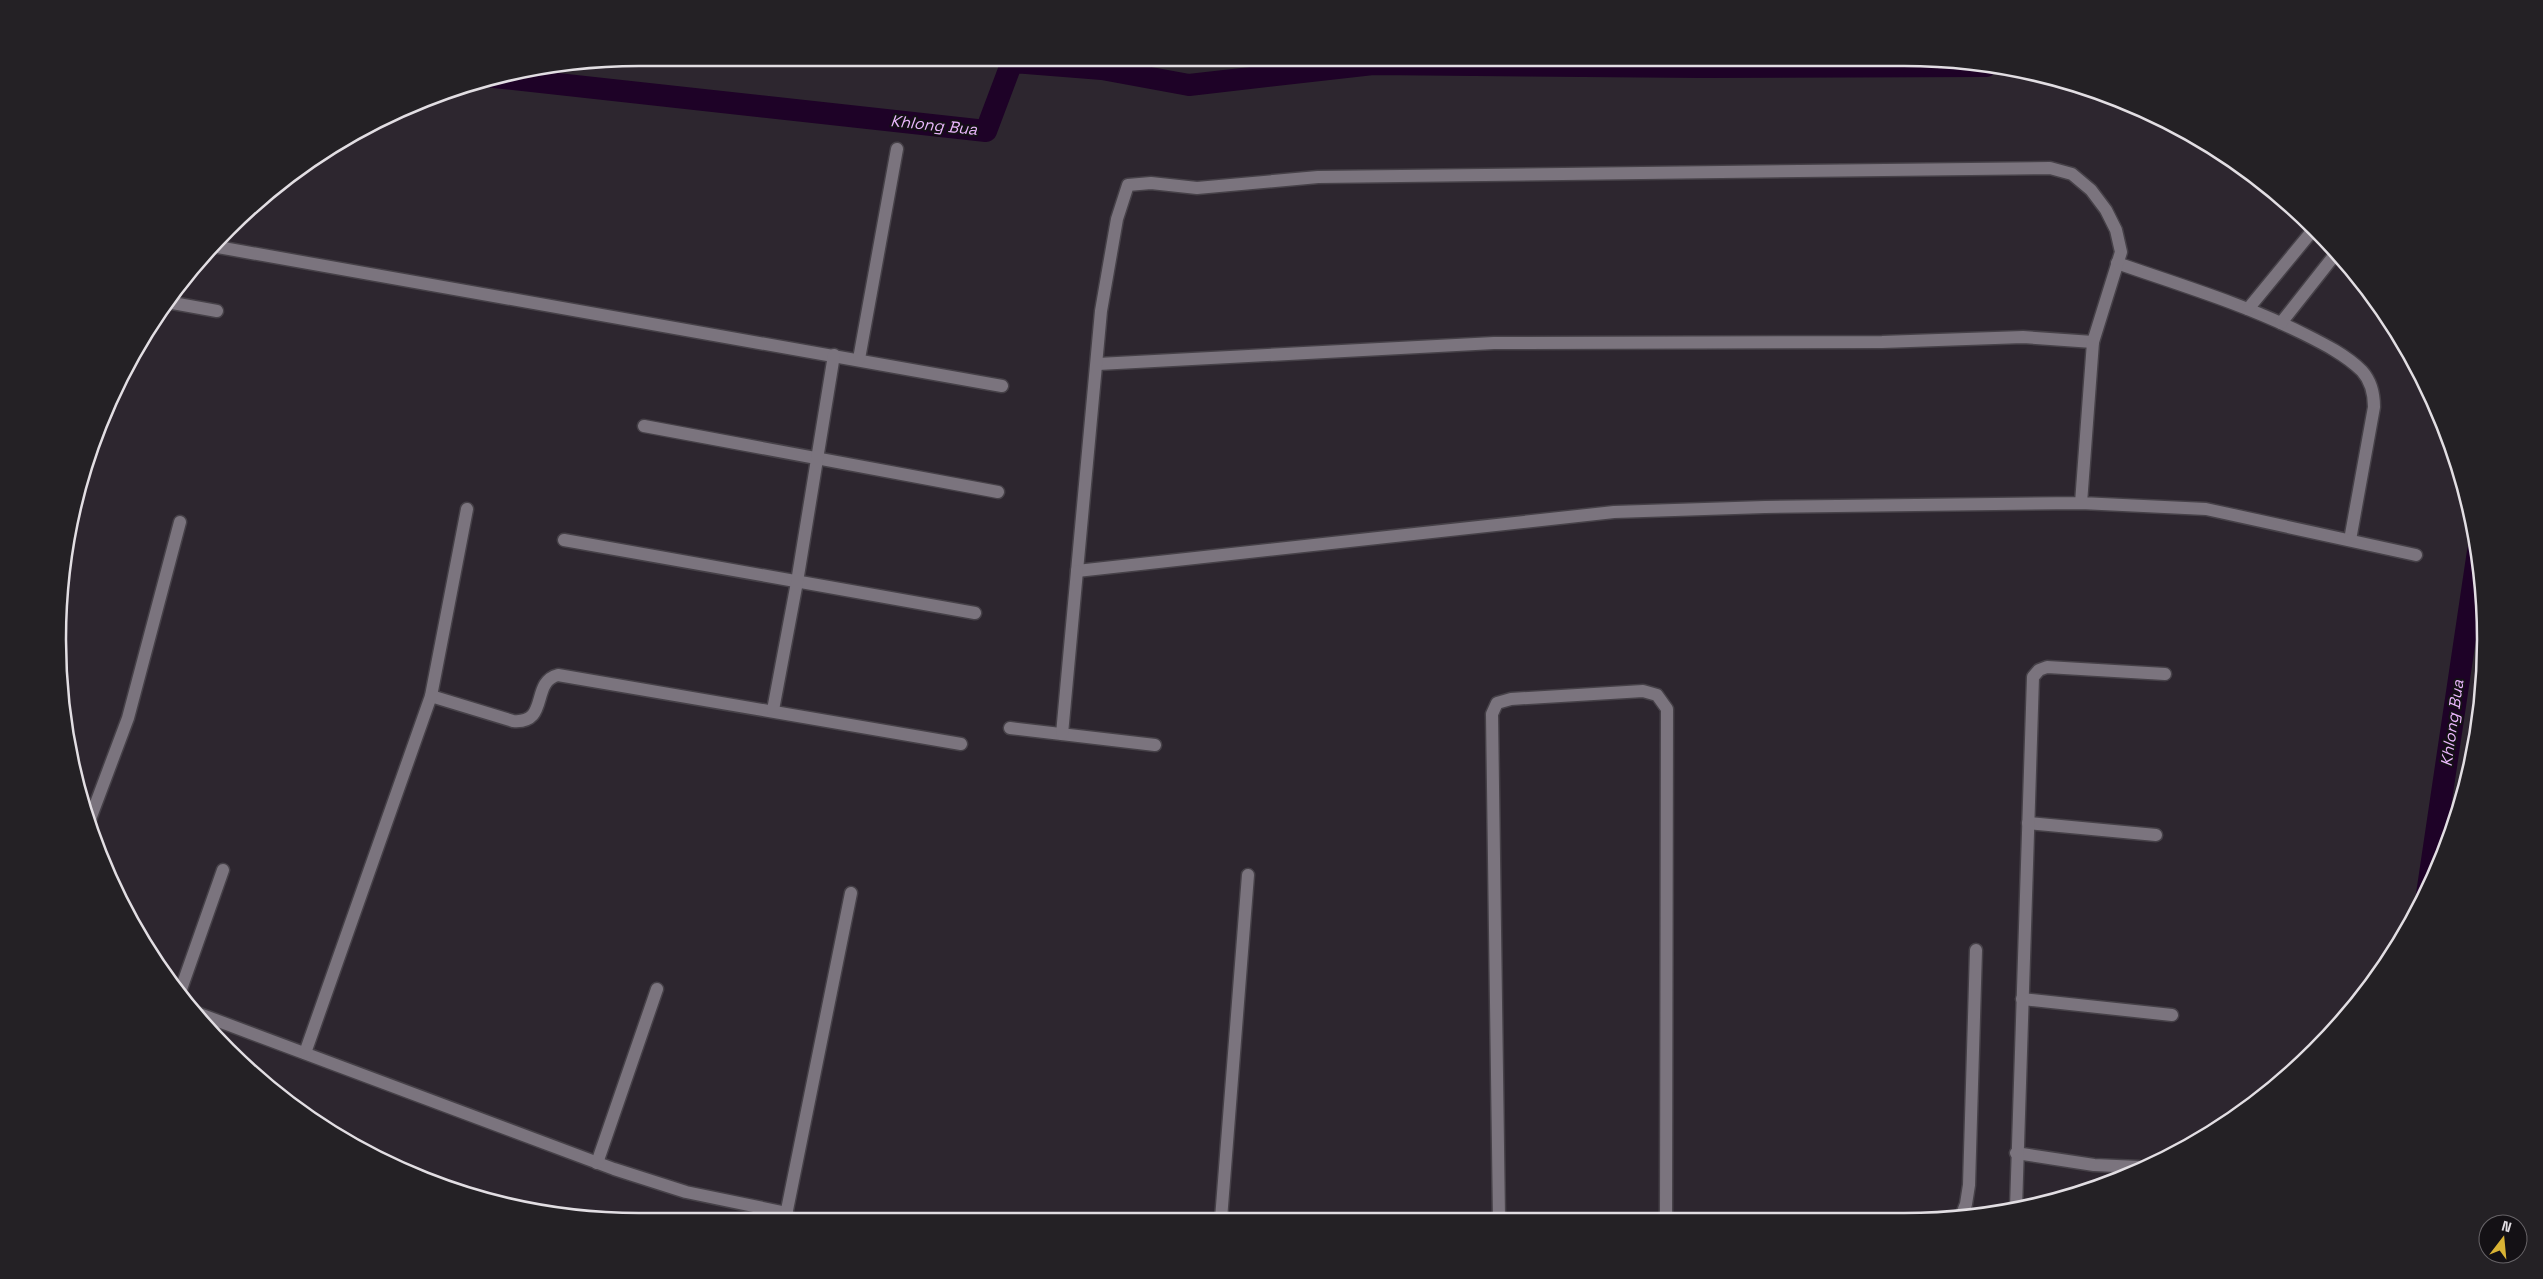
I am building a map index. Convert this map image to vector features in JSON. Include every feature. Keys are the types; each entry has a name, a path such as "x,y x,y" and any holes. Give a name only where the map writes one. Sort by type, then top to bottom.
{"street":[{"path":"859,360 897,149"},
{"path":"1062,734 1098,364 1101,311 1117,219 1128,184 1151,183 1197,188 1318,177 2050,168 2072,174 2091,190 2106,210 2116,230 2121,252 2093,342 2081,504"},
{"path":"2248,309 2310,235"},
{"path":"222,248 1002,386"},
{"path":"2281,323 2332,260"},
{"path":"2117,263 2248,309 2281,323 2328,346 2362,372 2374,395 2374,407 2350,540"},
{"path":"176,304 217,311"},
{"path":"1098,364 1494,343 1872,342 2023,337 2093,342"},
{"path":"773,710 797,582 834,355"},
{"path":"644,426 998,492"},
{"path":"1077,571 1614,512 1765,507 2081,504 2206,509 2416,555"},
{"path":"306,1053 431,696 467,508"},
{"path":"93,811 128,718 180,522"},
{"path":"564,540 975,614"},
{"path":"2016,1202 2016,1153 2033,677 2039,670 2047,667 2165,674"},
{"path":"431,696 513,721 524,722 531,718 538,706 545,683 550,677 558,675 773,710 961,744"},
{"path":"1499,1213 1492,714 1497,704 1511,699 1643,691 1657,695 1667,708 1666,1213"},
{"path":"1010,728 1155,745"},
{"path":"2028,823 2156,834"},
{"path":"183,985 223,870"},
{"path":"1221,1213 1248,876"},
{"path":"787,1213 851,893"},
{"path":"1964,1210 1969,1184 1976,950"},
{"path":"597,1162 657,988"},
{"path":"2022,1000 2172,1015"},
{"path":"210,1018 597,1162 686,1192 774,1213"},
{"path":"2016,1153 2085,1164 2129,1166"}],"waterway":[{"name":"Khlong Bua","path":"517,80 986,131 1010,66"},
{"name":"Khlong Bua","path":"1063,66 1102,69 1189,85 1355,66"},
{"name":"Khlong Bua","path":"1592,66 1913,66"},
{"name":"Khlong Bua","path":"2432,862 2474,580"}]}
